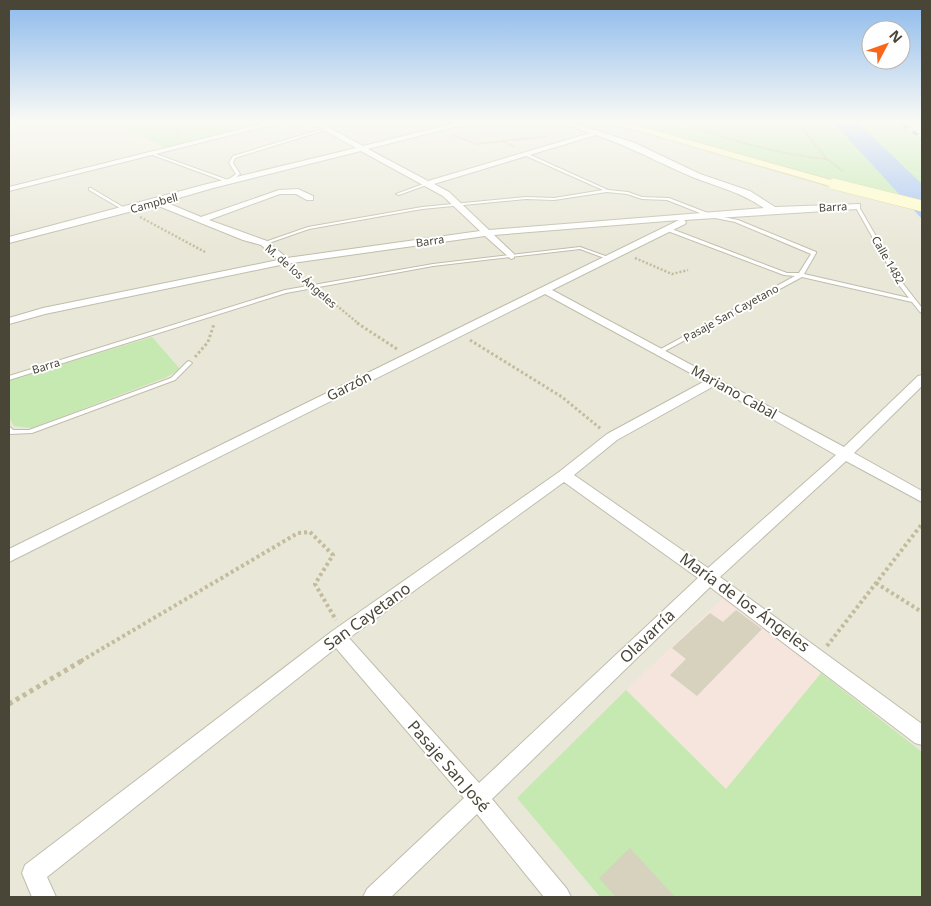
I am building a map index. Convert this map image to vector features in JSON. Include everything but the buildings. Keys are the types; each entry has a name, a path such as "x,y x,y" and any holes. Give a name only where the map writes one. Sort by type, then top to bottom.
{"main road":[{"path":"760,163 922,206"}],"street":[{"path":"9,189 114,163"},
{"name":"Campbell","path":"9,240 229,182 309,163"},
{"path":"389,163 446,194 511,256"},
{"path":"427,184 495,163"},
{"path":"670,163 696,176 747,193 773,210"},
{"path":"201,220 279,192 298,191 310,198"},
{"name":"M. de los Ángeles","path":"157,202 264,242 285,260"},
{"name":"Barra","path":"9,321 43,311 285,260 488,233 773,210 858,206"},
{"name":"Garzón","path":"9,556 408,356 691,218"},
{"name":"Mariano Cabal","path":"544,290 714,381 922,497"},
{"name":"Olavarría","path":"376,897 710,576 845,454 922,379"},
{"name":"San Cayetano","path":"44,897 33,873 337,637 564,475 612,438 698,392 714,381"},
{"name":"María de los Ángeles","path":"564,475 710,576 819,656 922,736"},
{"name":"Pasaje San José","path":"337,637 478,798 558,897"}],"lane":[{"path":"178,163 229,182 238,174 231,163"},
{"path":"546,163 607,191"},
{"path":"398,194 427,184"},
{"path":"90,189 126,210"},
{"path":"264,242 308,228 422,208 526,198 554,199 607,191 628,193 642,198 668,199 712,216 736,221 814,252 801,275"},
{"name":"Calle 1482","path":"858,206 912,300 922,311"},
{"name":"Pasaje San Cayetano","path":"667,229 786,274 801,275 912,300"},
{"name":"Barra","path":"9,378 207,315 285,292 314,286 385,272 580,248 615,255"},
{"name":"Pasaje San Cayetano","path":"661,352 801,275"},
{"path":"9,430 10,432 30,432 174,379 189,363"}],"path":[{"path":"833,163 849,176"},
{"path":"126,210 205,252"},
{"path":"615,255 672,274 688,270"},
{"name":"M. de los Ángeles","path":"285,260 350,319 408,356"},
{"path":"189,363 208,342 214,323 207,315"},
{"path":"458,332 562,397 612,438"},
{"path":"819,656 922,524"},
{"path":"9,704 298,533 310,532 333,555 315,584 336,617 337,637"},
{"path":"876,583 922,612"}],"shaded area":[{"path":"9,163 765,163 922,206 922,897 9,897"},
{"path":"724,597 821,673 726,789 626,690"}],"green space":[{"path":"765,163 922,163 922,206"},
{"path":"152,337 180,369 167,377 32,428 14,426 9,418 9,380"},
{"path":"821,673 922,752 922,897 600,897 517,798 626,690 726,789"}],"water":[{"path":"871,163 900,163 922,184 922,219"}]}
